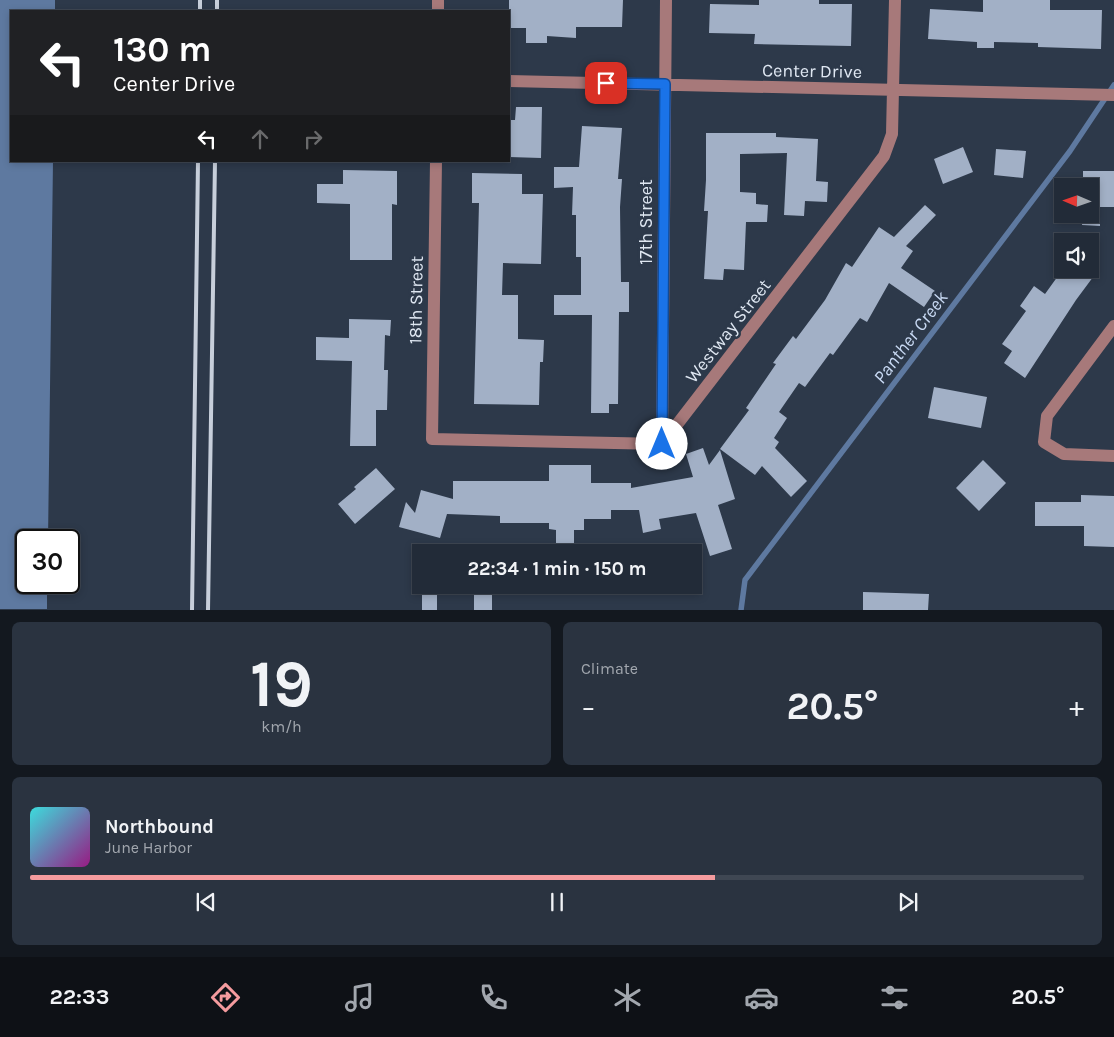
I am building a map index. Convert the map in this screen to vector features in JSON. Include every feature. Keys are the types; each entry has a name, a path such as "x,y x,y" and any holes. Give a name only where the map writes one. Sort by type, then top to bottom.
{"street":[{"name":"17th Street","path":"662,444 666,0"},
{"name":"Westway Street","path":"662,444 884,156 892,134 895,0"},
{"name":"Center Drive","path":"510,80 1114,95"},
{"name":"18th Street","path":"436,162 432,439 662,444"},
{"path":"1114,326 1047,416 1044,442 1064,454 1114,456"}],"water":[{"path":"0,0 55,0 55,10 10,10 10,162 53,162 48,529 15,529 15,594 47,594 47,609 0,609"}],"building":[{"path":"509,0 623,0 622,27 576,27 576,38 547,36 547,43 526,43 526,28 510,28"},
{"path":"759,0 819,0 819,4 852,4 851,46 754,44 755,34 709,33 710,4 759,5"},
{"path":"983,0 1050,0 1050,10 1102,10 1101,49 1038,47 1038,43 994,42 994,48 977,48 977,42 928,39 930,9 983,12"},
{"path":"516,107 542,107 541,158 510,157 510,120 515,120"},
{"path":"582,126 622,128 618,179 622,179 620,207 621,282 629,282 629,312 619,312 618,404 609,404 609,413 591,413 592,315 554,315 554,295 581,295 581,257 576,257 576,215 572,215 573,187 554,188 554,167 579,167"},
{"path":"706,133 776,133 776,137 818,139 816,181 828,182 827,202 805,201 804,216 784,215 787,153 740,154 740,192 756,193 756,204 768,205 767,222 746,222 744,270 724,269 723,280 704,279 708,211 704,211"},
{"path":"963,147 973,172 943,184 934,159"},
{"path":"996,149 1026,151 1023,178 994,175"},
{"path":"343,170 397,171 397,205 392,204 392,260 350,260 350,204 317,203 317,184 343,184"},
{"path":"1083,171 1114,171 1114,207 1100,207 1100,226 1082,225 1082,223 1099,223 1099,178 1083,178"},
{"path":"472,173 522,174 522,194 543,194 541,264 503,263 502,295 518,295 518,339 544,340 543,362 540,362 539,405 474,404 479,203 472,203"},
{"path":"925,205 936,215 906,246 913,251 901,268 935,291 924,307 889,283 867,322 860,318 833,355 830,353 805,387 799,383 779,412 787,418 774,438 779,442 775,448 807,481 791,497 762,466 755,475 720,449 749,410 746,408 776,364 773,363 793,336 796,339 825,300 846,263 852,267 879,227 894,237"},
{"path":"1057,278 1092,278 1025,378 1004,363 1012,351 1002,344 1026,311 1020,306 1034,286 1045,294"},
{"path":"349,319 391,320 390,336 385,335 384,370 388,370 387,410 376,410 376,446 350,446 352,361 316,360 316,337 349,338"},
{"path":"934,387 987,397 981,428 928,418"},
{"path":"703,448 709,465 720,450 735,499 718,505 732,549 710,556 696,513 659,519 661,529 643,533 639,510 611,510 611,519 584,519 584,530 574,530 574,544 556,544 556,530 549,529 549,523 500,523 500,516 447,514 440,538 399,527 406,502 415,513 421,490 453,499 453,481 549,481 549,465 591,465 591,483 631,483 631,488 693,477 686,454"},
{"path":"983,460 1006,483 979,511 956,488"},
{"path":"376,468 395,489 355,524 338,504"},
{"path":"1081,495 1114,496 1114,547 1084,546 1084,526 1035,526 1035,502 1081,502"},
{"path":"863,592 929,594 928,610 863,610"},
{"path":"422,594 437,594 437,610 422,610"},
{"path":"474,594 492,594 492,610 474,610"}],"waterway":[{"name":"Panther Creek","path":"741,610 745,580 1070,151 1114,85"}],"railway":[{"path":"200,0 200,10"},
{"path":"217,0 217,10"},
{"path":"192,610 198,162"},
{"path":"208,610 215,162"}],"route":[{"path":"606,83 665,84 662,444"}]}
